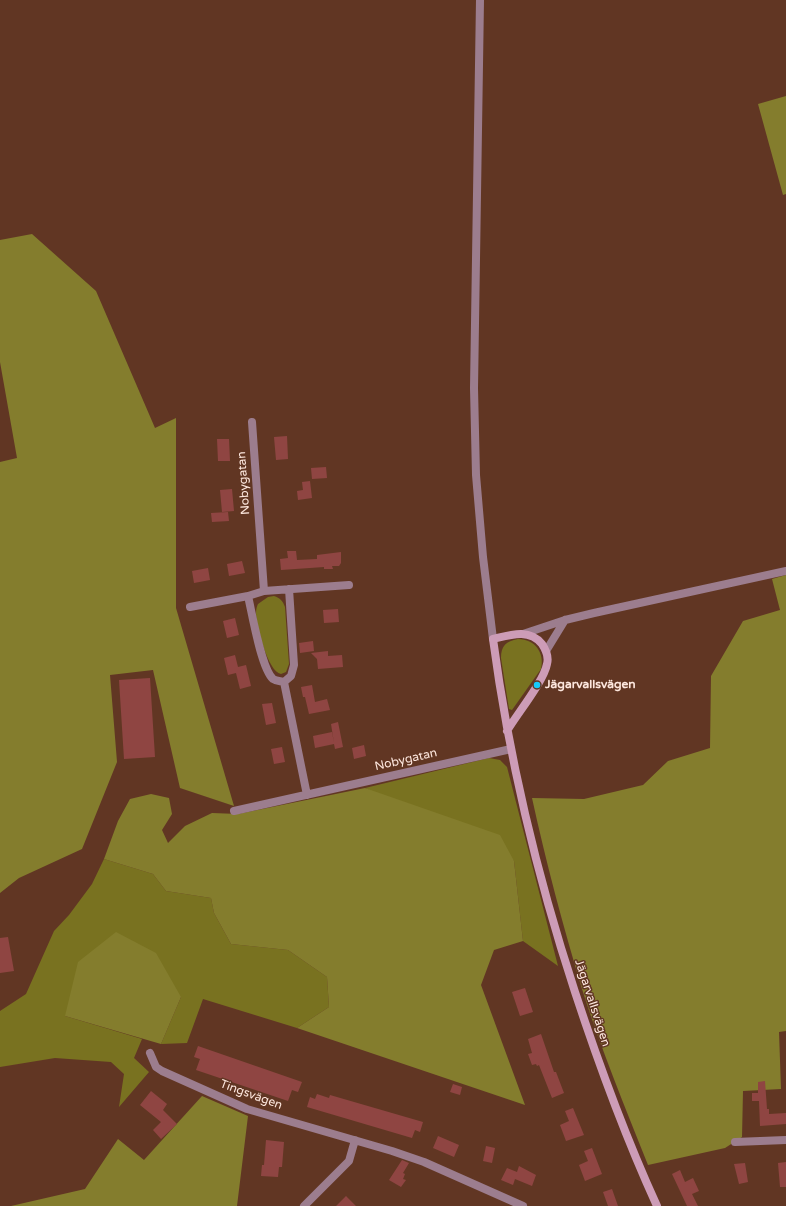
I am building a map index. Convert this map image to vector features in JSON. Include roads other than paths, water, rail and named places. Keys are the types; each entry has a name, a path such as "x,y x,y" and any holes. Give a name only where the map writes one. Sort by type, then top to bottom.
{"street":[{"path":"480,0 474,388 476,475 483,557 493,639 524,634 565,620 786,571"},
{"name":"Nobygatan","path":"252,422 264,591"},
{"path":"190,607 248,596 264,591 348,584"},
{"path":"284,682 291,676 294,665 288,589"},
{"path":"248,596 266,668 273,679 284,682"},
{"path":"546,651 565,620"},
{"path":"507,731 543,676 548,664 546,651 537,639 524,634"},
{"name":"Jägarvallsvägen","path":"493,639 507,731 528,830 545,896 565,962 605,1080 627,1137 657,1206"},
{"path":"284,682 308,795"},
{"name":"Nobygatan","path":"234,811 511,748"},
{"name":"Tingsvägen","path":"150,1053 156,1067 162,1071 247,1109 392,1151 424,1162 523,1206"},
{"path":"304,1206 349,1161 355,1140"},
{"path":"735,1142 786,1140"}],"place":[{"name":"Jägarvallsvägen","path":"537,685"}]}
